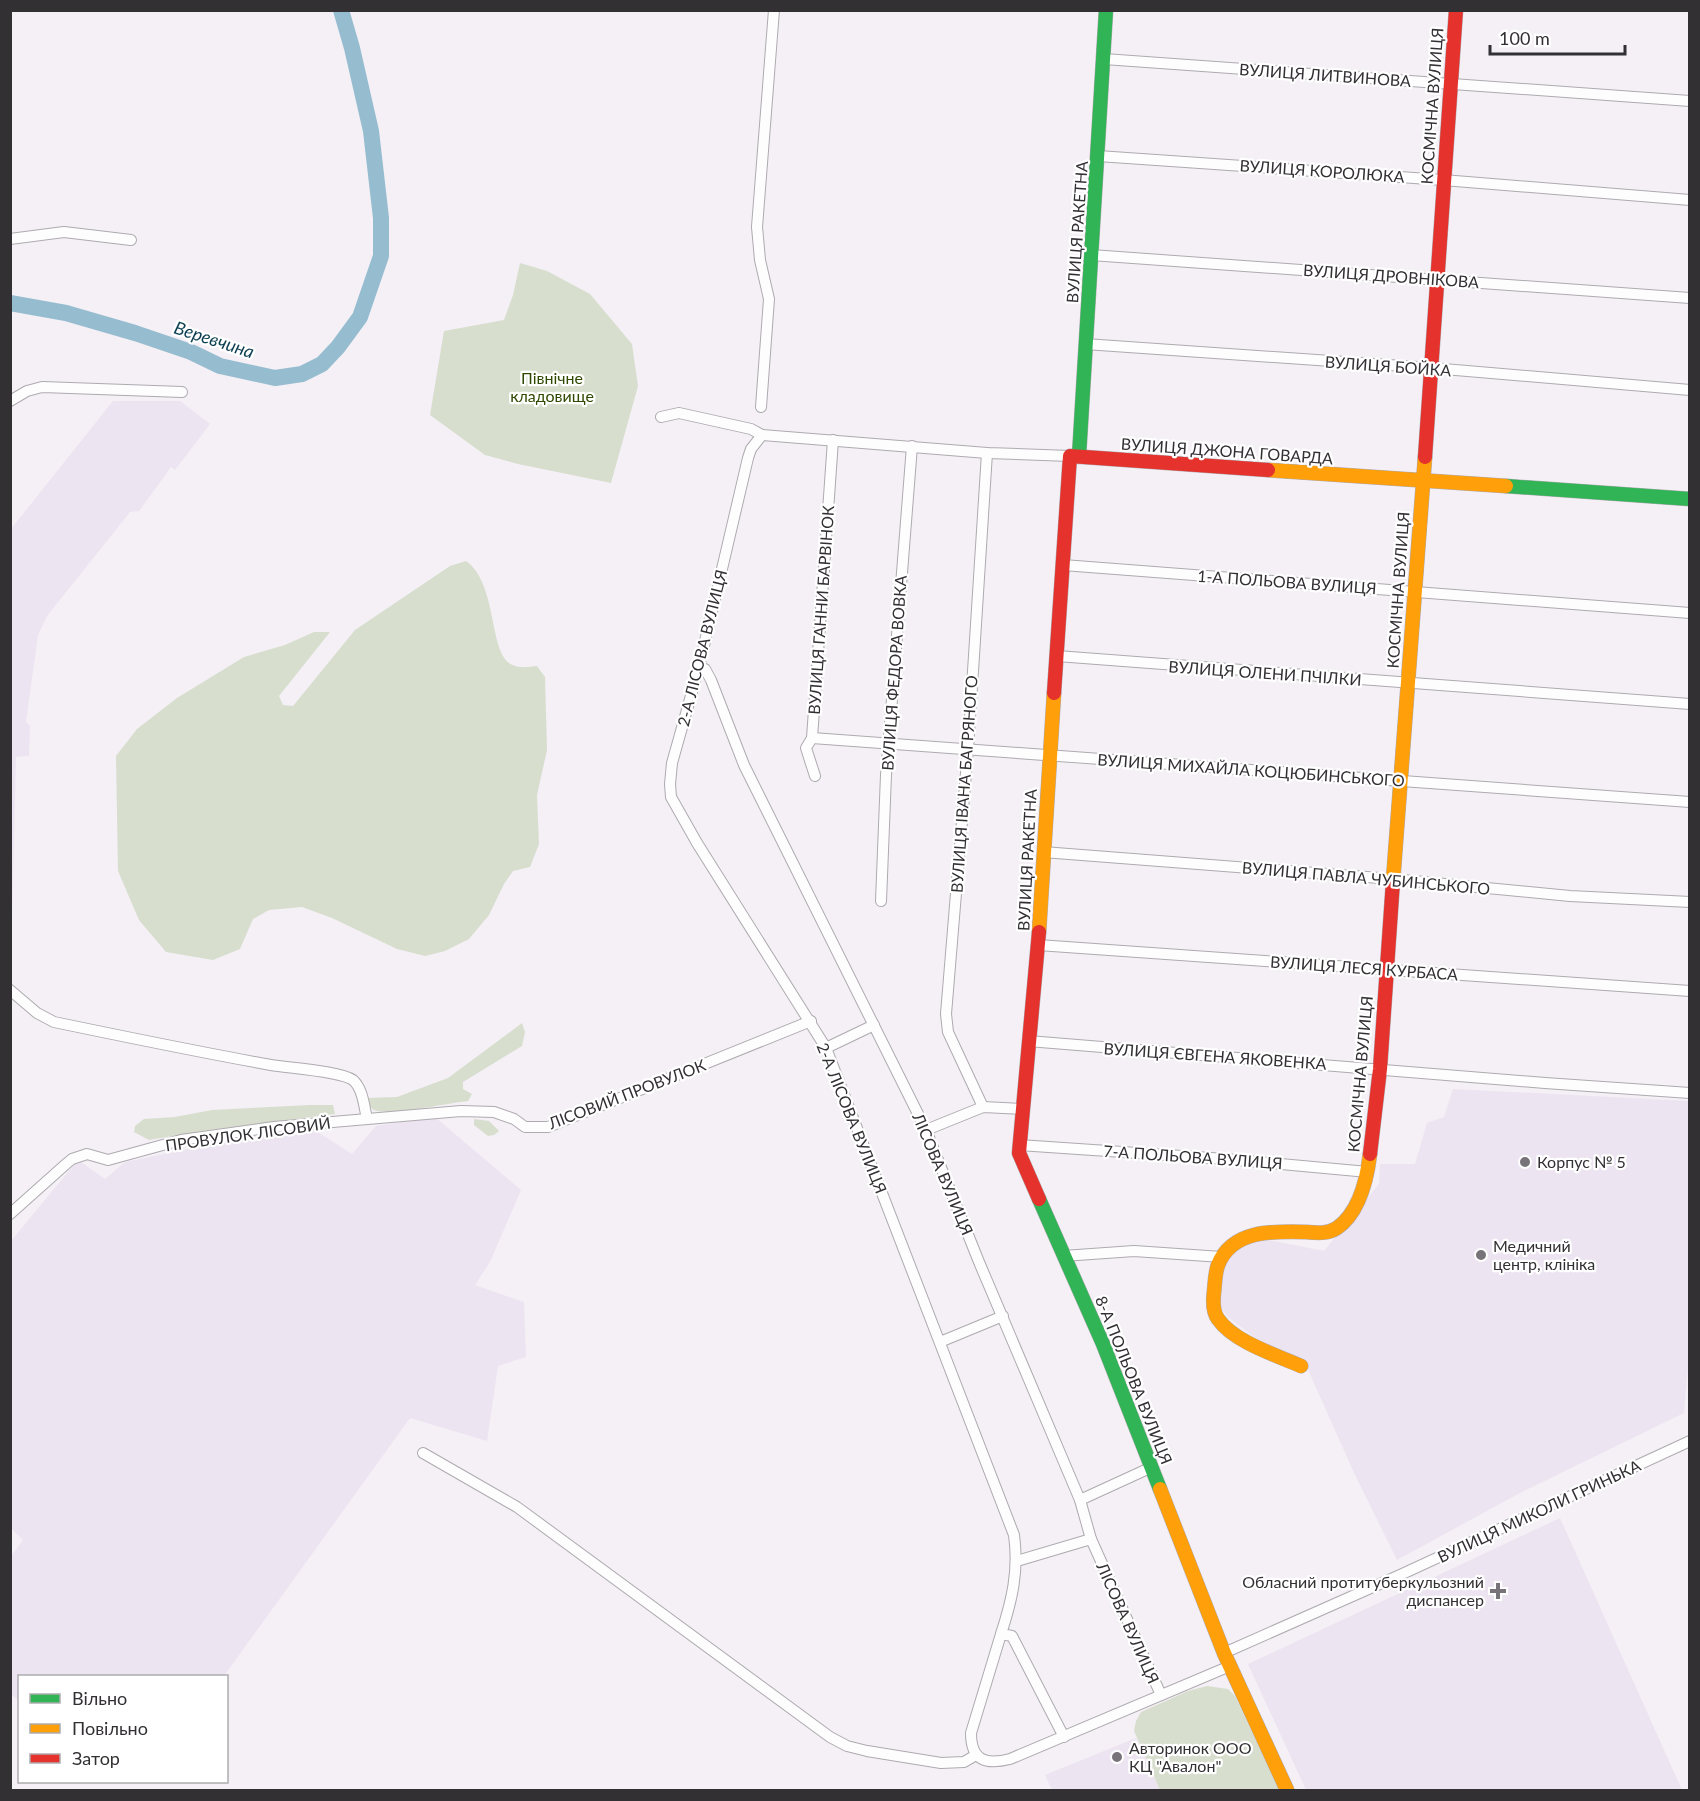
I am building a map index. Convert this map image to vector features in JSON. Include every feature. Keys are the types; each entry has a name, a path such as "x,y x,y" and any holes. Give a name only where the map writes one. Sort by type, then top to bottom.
{"street":[{"path":"761,407 769,299 760,260 757,227 774,10"},
{"name":"ВУЛИЦЯ РАКЕТНА","path":"1063,1256 1025,1169 1019,1145 1038,945 1063,565 1085,344 1106,10"},
{"name":"КОСМІЧНА ВУЛИЦЯ","path":"1222,1257 1230,1248 1249,1236 1269,1231 1327,1233 1337,1228 1346,1220 1363,1191 1368,1172 1380,1069 1456,10"},
{"name":"ВУЛИЦЯ ЛИТВИНОВА","path":"1104,59 1689,101"},
{"name":"ВУЛИЦЯ КОРОЛЮКА","path":"1098,156 1689,200"},
{"path":"10,239 64,232 130,240"},
{"name":"ВУЛИЦЯ ДРОВНІКОВА","path":"1091,255 1689,297"},
{"name":"ВУЛИЦЯ БОЙКА","path":"1085,344 1432,368 1689,390"},
{"path":"10,400 27,391 42,387 182,392"},
{"name":"ВУЛИЦЯ ДЖОНА ГОВАРДА","path":"661,417 679,413 751,429 762,435 987,453 1075,456 1689,499"},
{"name":"2-А ЛІСОВА ВУЛИЦЯ","path":"762,435 747,458 699,667 672,763 671,797 697,843 826,1048 1014,1535 1017,1561 1012,1599 971,1733 972,1748 976,1755"},
{"name":"ВУЛИЦЯ ГАННИ БАРВІНОК","path":"815,776 807,752 812,738 833,440"},
{"name":"ВУЛИЦЯ ФЕДОРА ВОВКА","path":"881,901 889,744 912,446"},
{"name":"ВУЛИЦЯ ІВАНА БАГРЯНОГО","path":"983,1107 946,1024 968,749 987,453"},
{"name":"1-А ПОЛЬОВА ВУЛИЦЯ","path":"1063,565 1689,613"},
{"name":"ВУЛИЦЯ ОЛЕНИ ПЧІЛКИ","path":"1057,656 1689,704"},
{"name":"ЛІСОВА ВУЛИЦЯ","path":"699,667 705,669 711,680 744,765 926,1130 1080,1500 1091,1539 1161,1695"},
{"name":"ВУЛИЦЯ МИХАЙЛА КОЦЮБИНСЬКОГО","path":"812,738 1689,802"},
{"name":"ВУЛИЦЯ ПАВЛА ЧУБИНСЬКОГО","path":"1043,852 1393,879 1570,896 1689,902"},
{"name":"ВУЛИЦЯ ЛЕСЯ КУРБАСА","path":"1038,945 1689,991"},
{"path":"10,990 37,1013 54,1022 273,1065 344,1076 358,1086 367,1119"},
{"name":"ЛІСОВИЙ ПРОВУЛОК","path":"367,1119 476,1110 504,1115 525,1126 548,1127 811,1021"},
{"path":"826,1048 874,1025"},
{"name":"ВУЛИЦЯ ЄВГЕНА ЯКОВЕНКА","path":"1028,1041 1689,1093"},
{"path":"926,1130 983,1107 1022,1109"},
{"name":"ПРОВУЛОК ЛІСОВИЙ","path":"10,1214 66,1164 80,1156 94,1155 108,1160 181,1140 274,1127 367,1119"},
{"name":"7-А ПОЛЬОВА ВУЛИЦЯ","path":"1019,1145 1226,1159 1368,1172"},
{"path":"1063,1256 1134,1251 1222,1257 1217,1267 1213,1300 1217,1318 1237,1337 1301,1366"},
{"name":"8-А ПОЛЬОВА ВУЛИЦЯ","path":"1063,1256 1103,1344 1227,1660 1287,1791"},
{"path":"940,1342 1003,1316"},
{"name":"ВУЛИЦЯ МИКОЛИ ГРИНЬКА","path":"976,1755 989,1762 1003,1761 1161,1695 1400,1575 1689,1441"},
{"path":"423,1454 517,1508 830,1737 847,1746 941,1763 964,1762 976,1755"},
{"path":"1080,1500 1152,1467"},
{"path":"1017,1561 1091,1539"},
{"path":"1001,1634 1012,1636 1064,1737"}],"shaded area":[{"path":"113,401 180,401 210,424 175,470 171,467 139,511 130,512 47,616 38,635 26,722 30,726 29,756 16,757 11,928 11,529"},
{"path":"1453,1089 1689,1101 1690,1345 1684,1413 1518,1494 1397,1560 1355,1475 1305,1363 1260,1342 1228,1317 1217,1303 1223,1262 1246,1243 1269,1240 1324,1251 1379,1184 1380,1164 1415,1164 1427,1123 1444,1117"},
{"path":"435,1117 521,1190 490,1262 475,1285 524,1302 526,1357 498,1366 487,1441 410,1418 225,1675 18,1675 18,1700 11,1694 10,1558 23,1540 11,1528 11,1241 78,1160 105,1179 125,1162 274,1131 313,1129 352,1154 376,1126"},
{"name":"Обласний протитуберкульозний диспансер","path":"1560,1518 1682,1790 1306,1790 1248,1664"},
{"name":"Авторинок ООО КЦ \"Авалон\"","path":"1136,1738 1160,1790 1052,1790 1045,1775"}],"green space":[{"name":"Північне кладовище","path":"520,263 547,271 590,294 632,344 638,386 611,483 485,455 430,415 444,331 504,320 513,295"},
{"path":"466,561 476,571 483,584 498,644 503,655 509,663 515,666 537,666 545,677 547,750 537,795 539,844 530,867 513,871 489,915 469,939 445,951 425,956 397,949 332,918 302,907 269,910 253,919 240,949 213,960 166,952 139,920 118,871 116,756 137,729 177,698 244,657 285,645 314,632 330,632 279,696 283,705 293,706 355,630 450,566"},
{"path":"522,1023 525,1032 522,1046 463,1082 463,1089 472,1094 468,1101 392,1111 374,1110 369,1105 367,1098 397,1097 448,1078"},
{"path":"333,1105 335,1114 149,1140 134,1132 135,1126 144,1119 175,1117 212,1110"},
{"path":"474,1119 489,1121 499,1131 488,1136 474,1125"},
{"path":"1207,1686 1228,1689 1235,1696 1279,1790 1160,1790 1134,1731 1136,1721 1141,1712 1188,1691"}],"waterway":[{"name":"Веревчина","path":"10,303 66,313 191,352 220,366 275,378 302,374 322,364 360,317 381,256 381,218 371,131 341,10"}],"traffic: fast":[{"path":"1079,456 1106,10"},
{"path":"1506,486 1690,499"},
{"path":"1039,1199 1103,1344 1160,1489"}],"traffic: slow":[{"path":"1393,881 1425,457"},
{"path":"1268,470 1506,486"},
{"path":"1039,932 1054,693"},
{"path":"1301,1366 1245,1341 1218,1319 1214,1309 1218,1265 1225,1253 1244,1238 1281,1232 1322,1233 1337,1228 1357,1204 1367,1174 1370,1154"},
{"path":"1160,1489 1224,1653 1287,1790"}],"traffic: jam":[{"path":"1425,457 1456,10"},
{"path":"1054,693 1070,456 1268,470"},
{"path":"1370,1154 1380,1069 1393,881"},
{"path":"1039,932 1019,1153 1039,1199"}],"place":[{"name":"Корпус № 5","path":"1525,1162"},
{"name":"Медичний центр, клініка","path":"1481,1255"},
{"name":"Обласний протитуберкульозний диспансер","path":"1498,1591"},
{"name":"Авторинок ООО КЦ \"Авалон\"","path":"1117,1757"}]}
